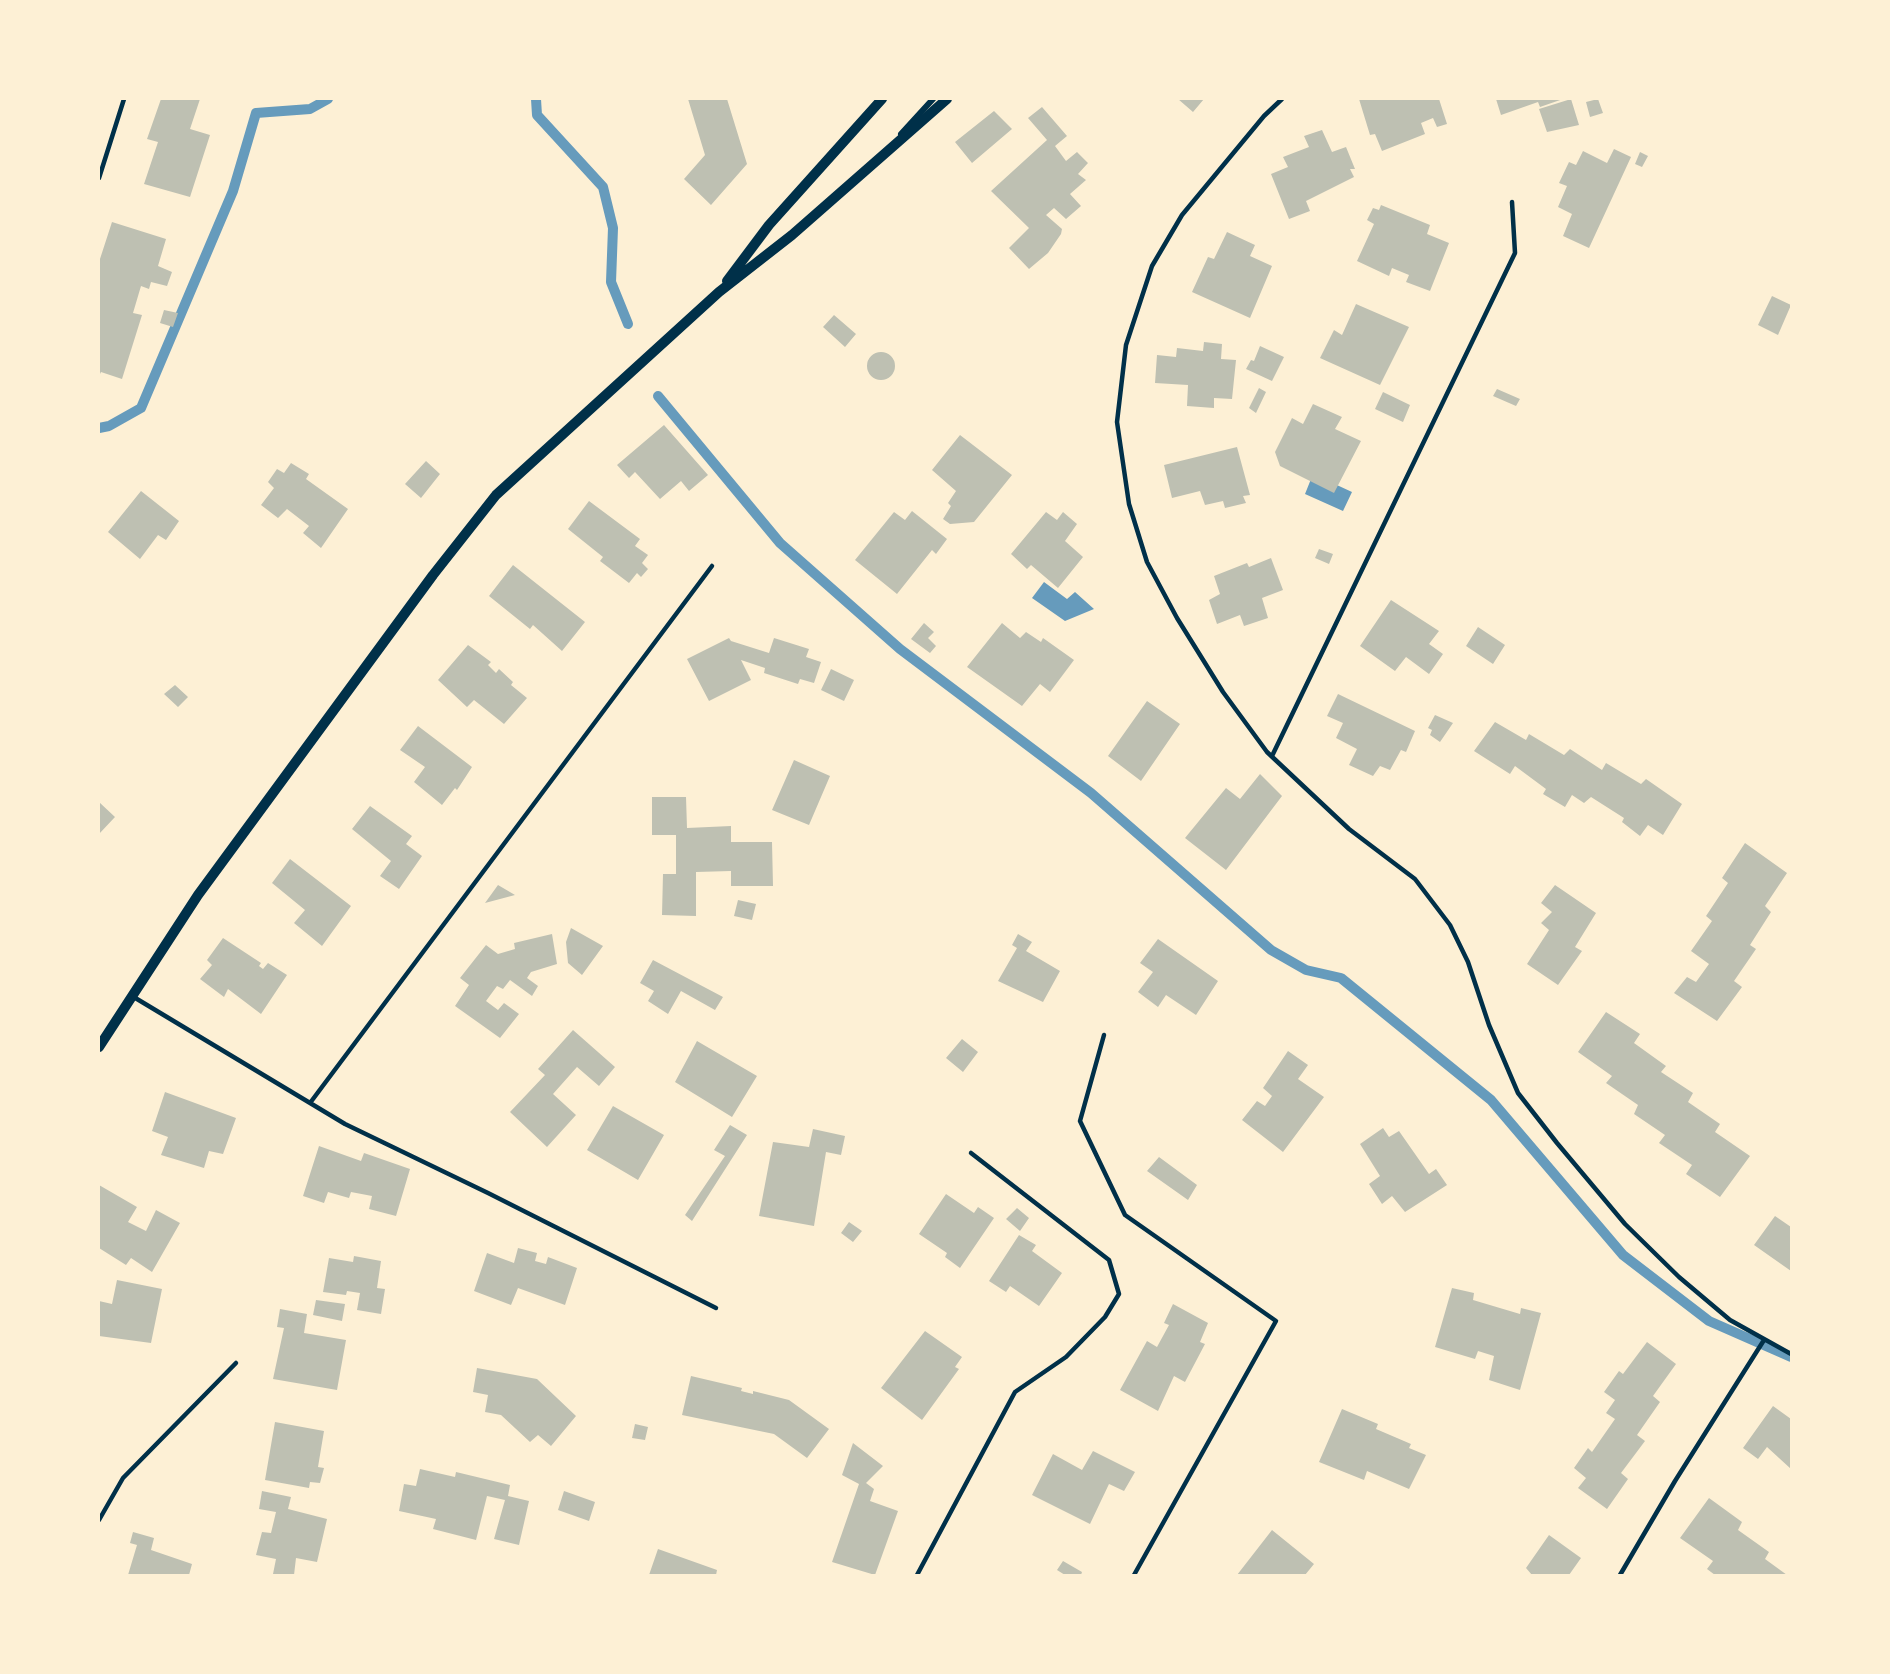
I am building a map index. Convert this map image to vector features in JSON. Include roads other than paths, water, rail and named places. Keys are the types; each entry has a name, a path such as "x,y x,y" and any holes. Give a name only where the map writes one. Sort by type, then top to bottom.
{"street":[{"path":"719,292 768,225 882,99"},
{"path":"882,155 933,99"},
{"path":"99,1047 198,895 433,575 496,495 719,292 792,235 947,99"}],"lane":[{"path":"99,178 124,99"},
{"path":"1282,99 1264,116 1182,215 1152,266 1126,345 1117,422 1129,504 1147,562 1177,618 1222,692 1272,756 1349,829 1415,879 1450,925 1468,962 1489,1025 1518,1093 1602,1197 1625,1224 1679,1277 1730,1320 1791,1354"},
{"path":"1272,756 1515,253 1512,202"},
{"path":"310,1103 712,566"},
{"path":"132,996 345,1124 716,1308"},
{"path":"1104,1035 1080,1121 1125,1215 1276,1321 1134,1575"},
{"path":"916,1575 1015,1392 1066,1357 1105,1317 1119,1294 1109,1260 971,1154"},
{"path":"1620,1575 1675,1481 1764,1340"},
{"path":"99,1520 123,1478 236,1363"}],"water":[{"path":"1313,474 1352,492 1343,511 1305,494"},
{"path":"1044,582 1067,599 1075,592 1094,609 1065,621 1032,598"}],"waterway":[{"path":"99,428 109,426 141,408 233,191 256,113 310,109 328,99"},
{"path":"536,99 537,115 603,187 613,228 611,282 628,324"},
{"path":"658,396 780,543 900,649 1091,793 1271,950 1306,970 1341,978 1491,1100 1623,1255 1709,1321 1791,1357"}]}
